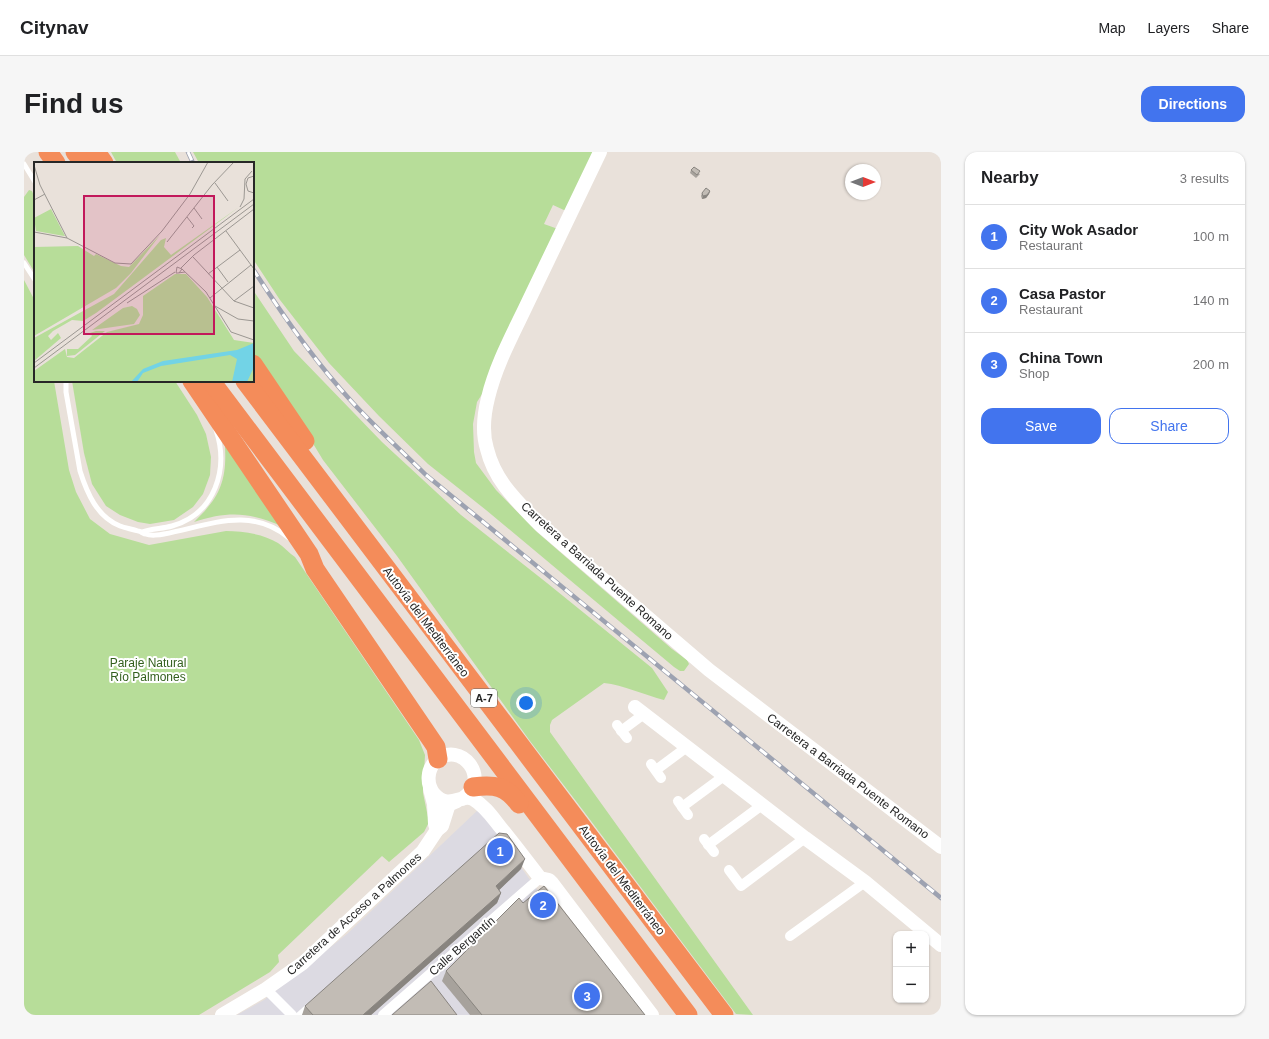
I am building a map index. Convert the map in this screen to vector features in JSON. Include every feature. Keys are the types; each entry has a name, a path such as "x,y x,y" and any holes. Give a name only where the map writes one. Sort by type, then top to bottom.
{"highway":[{"path":"38,152 44,162"},
{"path":"48,152 55,162"},
{"path":"76,152 83,162"},
{"path":"96,152 103,162"},
{"path":"254,365 348,505 355,528"},
{"path":"192,382 309,554 315,569 436,747 438,759"},
{"name":"A-7","path":"212,382 688,1015"},
{"name":"Autovía del Mediterráneo","path":"246,382 724,1015"},
{"path":"464,796 492,785 501,787 512,794 551,848 565,851"}],"street":[{"name":"Carretera a Barriada Puente Romano","path":"600,152 508,344 493,381 484,416 486,448 492,465 500,480 540,525 709,670 941,847"},
{"path":"622,732 640,710 805,838 865,882 941,945"},
{"path":"656,771 687,747"},
{"path":"430,786 436,796 440,799 451,802 464,796 475,776 474,770 463,758 452,755 438,759 432,765 428,775 430,786 434,804 435,824 437,830"},
{"path":"683,808 724,776"},
{"path":"464,796 473,799 486,809 540,878 545,878 552,883 652,1015"},
{"name":"Carretera de Acceso a Palmones","path":"222,1015 266,989 303,963 423,851 437,830 442,826 450,804 464,796"},
{"path":"709,846 762,805"},
{"path":"729,870 741,886 805,838"},
{"name":"Calle Bergantín","path":"383,1015 428,980 540,878"},
{"path":"790,936 865,882"},
{"path":"266,989 292,1015"}],"lane":[{"path":"24,164 34,180"},
{"path":"24,263 34,278"},
{"path":"62,382 66,392 80,471 88,494 94,504 112,522 121,527 146,534 163,534 224,520 238,520 255,522 274,528 293,542"},
{"path":"66,382 66,392"},
{"path":"192,382 212,420"},
{"path":"142,532 148,529 172,526 181,523 208,501 216,487 220,471 220,443 215,426"},
{"path":"301,552 315,569"},
{"path":"498,835 514,843"},
{"path":"298,1015 310,1004"}],"shaded area":[{"path":"479,809 627,1015 237,1015 264,1000 347,934"}],"green space":[{"path":"111,152 175,152 180,162 116,162"},
{"path":"193,152 594,152 566,211 553,205 544,224 558,229 486,388 477,402 473,424 474,452 476,463 496,490 537,532 672,649 687,660 689,664 684,671 680,671 674,667 486,510 428,464 379,416 329,363 280,300 254,261 254,162 198,162"},
{"path":"29,190 32,191 34,196 34,271 24,255 24,197"},
{"name":"Paraje Natural Río Palmones","path":"24,280 34,299 34,382 54,382 69,470 76,492 90,519 110,534 149,545 226,531 253,534 266,537 278,543 295,557 419,740 425,755 423,793 429,822 424,832 389,862 382,856 278,955 279,962 270,972 199,1015 24,1015"},
{"path":"254,291 294,351 382,442 461,515 652,668 668,692 664,700 604,683 552,720 550,732 753,1015 736,1014 530,741 397,556 323,460 280,389 254,354"},
{"path":"72,382 176,382 197,415 206,434 211,457 210,475 203,494 193,507 174,520 150,524 138,522 120,515 106,506 92,484 84,453"},
{"path":"225,446 283,527 260,518 239,515 218,516 194,522 210,505 220,488 225,470"}],"building":[{"path":"694,167 700,171 697,175 691,170"},
{"path":"706,188 710,191 707,195 703,196 702,193"},
{"path":"499,833 507,834 525,859 496,886 501,893 363,1015 313,1015 305,1006"},
{"path":"544,886 645,1015 482,1015 446,971 519,898 523,903"},
{"path":"431,981 457,1015 392,1015"}],"railway":[{"path":"188,152 193,162"},
{"path":"254,271 288,321 339,387 362,412 426,475 941,898"}],"place":[{"name":"City Wok Asador","path":"500,851"},
{"name":"Casa Pastor","path":"543,905"},
{"name":"China Town","path":"587,996"}]}
